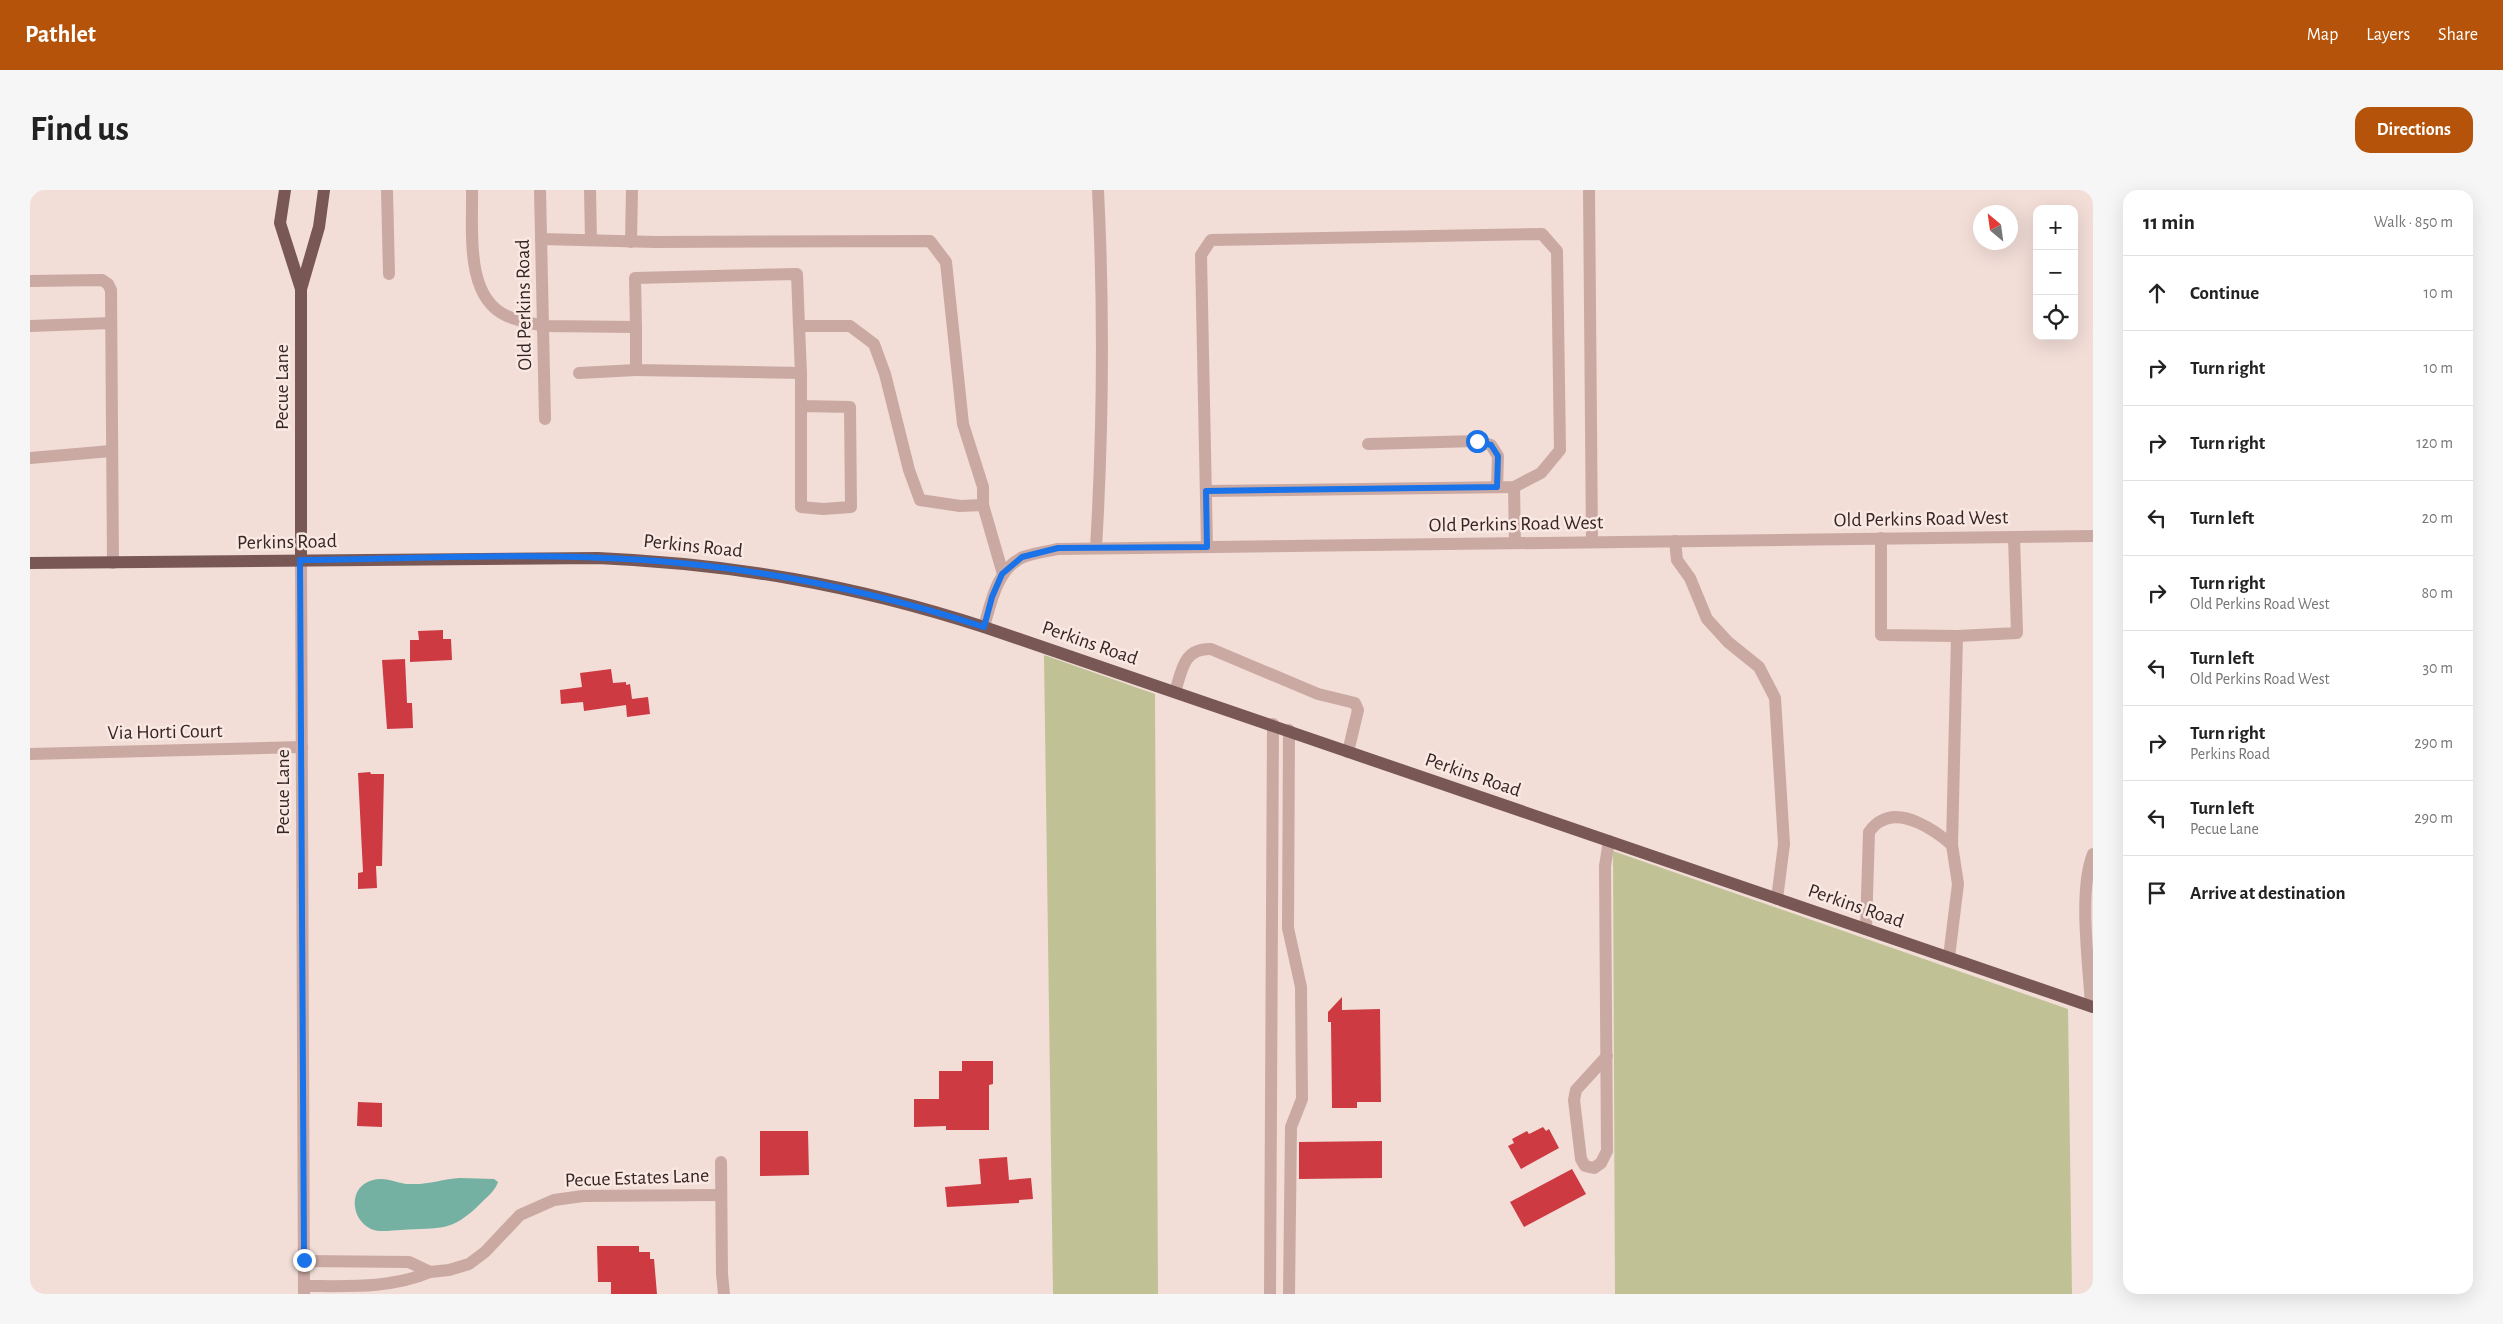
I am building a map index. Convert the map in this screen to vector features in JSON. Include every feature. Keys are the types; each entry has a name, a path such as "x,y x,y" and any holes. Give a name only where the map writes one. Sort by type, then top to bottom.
{"main road":[{"name":"Pecue Lane","path":"285,190 280,223 301,289"},
{"name":"Pecue Lane","path":"300,560 301,289 319,227 324,190"},
{"name":"Perkins Road","path":"30,563 551,557 645,560 751,571 840,586 913,604 1273,724 1348,752 2092,1007"}],"street":[{"path":"387,190 389,274"},
{"path":"472,190 475,275 484,298 506,315 544,326 636,327"},
{"name":"Old Perkins Road","path":"540,190 545,419"},
{"path":"590,190 591,240"},
{"path":"631,242 632,190"},
{"path":"1096,548 1100,482 1102,259 1098,190"},
{"path":"1589,190 1592,542"},
{"path":"1206,491 1514,487 1541,473 1560,450 1557,251 1542,234 1211,240 1201,255 1207,547"},
{"path":"542,239 631,242 930,241 946,262 963,424 982,486 983,505 1002,574"},
{"path":"636,370 635,278 797,274 801,373 801,406 801,506 823,509 851,507 850,407 801,406"},
{"path":"30,281 102,280 108,284 111,290 113,563"},
{"path":"30,326 111,323"},
{"path":"799,326 850,326 874,344 885,374 909,470 920,500 960,506 983,505"},
{"path":"579,373 636,370 801,373"},
{"path":"1368,444 1477,441 1491,445 1498,456 1497,487"},
{"path":"30,458 111,451"},
{"path":"1514,487 1515,543"},
{"name":"Old Perkins Road West","path":"984,627 992,597 1002,574 1022,557 1058,548 2093,536"},
{"path":"1881,538 1881,635 1957,636 2017,633 2014,537"},
{"path":"1675,541 1677,560 1690,578 1707,619 1728,642 1759,667 1775,698 1784,844 1777,899"},
{"name":"Pecue Lane","path":"300,560 304,1290"},
{"path":"1949,958 1958,884 1952,845 1957,636"},
{"path":"1175,692 1187,658 1194,651 1211,649 1318,694 1355,703 1358,710 1348,752"},
{"path":"1270,1294 1273,724"},
{"path":"1289,730 1288,928 1301,987 1302,1099 1291,1127 1289,1294"},
{"name":"Via Horti Court","path":"30,754 302,747"},
{"path":"1866,929 1869,832 1881,820 1902,817 1936,832 1952,845"},
{"path":"1607,1056 1576,1090 1574,1100 1581,1159 1585,1166 1594,1168 1601,1163 1607,1152 1607,1056 1605,866 1609,841"},
{"path":"2092,1007 2086,900 2088,866 2093,854"},
{"path":"721,1162 720,1194 724,1294"},
{"name":"Pecue Estates Lane","path":"304,1290 410,1281 430,1272 449,1270 468,1264 485,1252 520,1215 554,1200 583,1196 720,1194"},
{"path":"304,1260 409,1262 430,1272"}],"green space":[{"path":"1044,655 1155,694 1158,1294 1053,1294"},
{"path":"1613,851 2068,1009 2072,1294 1615,1294"}],"water":[{"path":"460,1178 494,1179 498,1182 491,1194 471,1213 445,1227 378,1231 364,1224 356,1211 355,1203 359,1189 365,1183 373,1180 382,1179 405,1184 416,1184"}],"building":[{"path":"443,630 443,639 451,639 452,660 410,662 410,640 419,640 418,631"},
{"path":"405,659 407,703 412,703 413,728 387,729 382,660"},
{"path":"611,669 613,683 626,682 626,685 630,684 632,699 648,697 650,714 627,717 626,705 584,711 583,702 561,704 560,690 582,687 580,673"},
{"path":"370,772 371,774 384,774 382,866 376,866 377,888 358,889 358,873 363,872 358,773"},
{"path":"1342,997 1342,1010 1380,1009 1381,1102 1357,1102 1357,1108 1332,1108 1331,1022 1328,1022 1328,1012"},
{"path":"962,1061 993,1061 993,1084 989,1085 989,1130 946,1130 946,1126 914,1127 914,1099 939,1099 939,1071 962,1071"},
{"path":"358,1102 382,1103 382,1127 357,1126"},
{"path":"1543,1127 1546,1131 1549,1129 1559,1148 1521,1169 1508,1146 1514,1143 1512,1139 1527,1131 1529,1134"},
{"path":"760,1131 808,1131 809,1175 760,1176"},
{"path":"1382,1141 1382,1178 1299,1179 1299,1142"},
{"path":"1007,1157 1009,1180 1031,1178 1033,1199 1019,1200 1019,1203 947,1207 945,1187 981,1184 979,1159"},
{"path":"1572,1169 1586,1194 1524,1227 1510,1202"},
{"path":"597,1246 639,1246 639,1252 650,1252 650,1259 654,1259 657,1294 611,1294 611,1282 598,1282"}],"route":[{"path":"304,1260 300,560 551,557 645,560 751,571 840,586 921,607 984,627 992,597 1002,574 1022,557 1058,548 1207,547 1206,491 1497,487 1498,456 1491,445 1477,441"}]}
